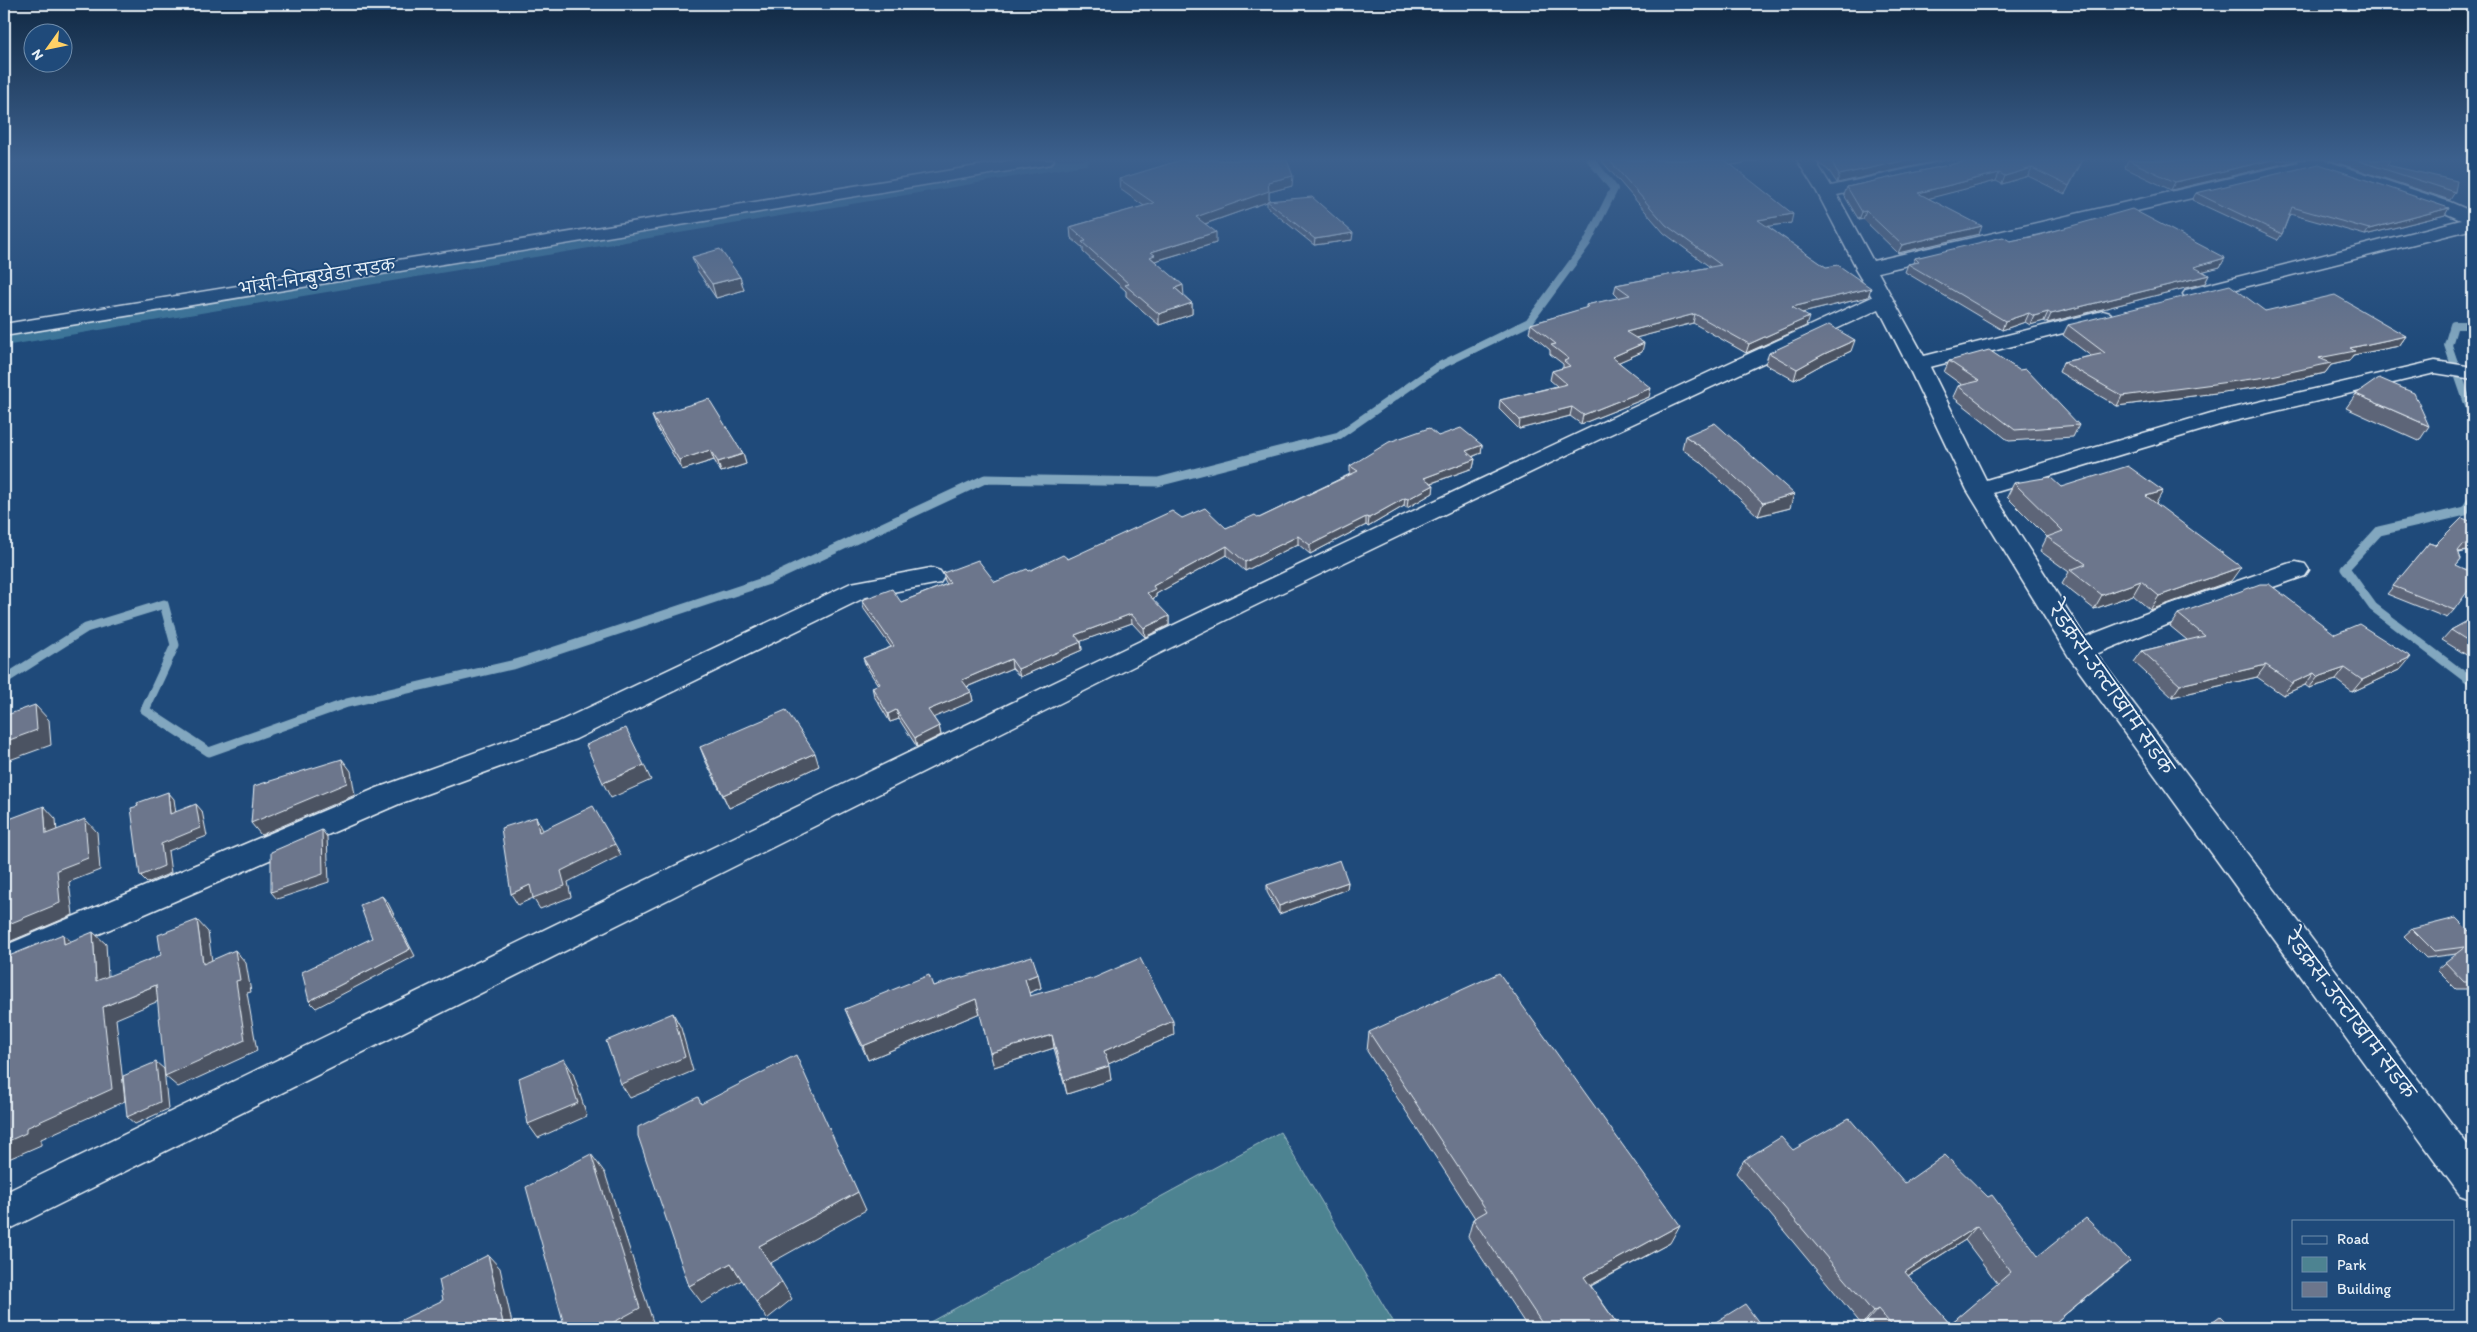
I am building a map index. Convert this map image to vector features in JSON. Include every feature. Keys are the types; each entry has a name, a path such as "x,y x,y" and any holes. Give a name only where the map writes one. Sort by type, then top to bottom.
{"street":[{"name":"भांसी-निम्बुखेडा सडक","path":"4,330 664,222"},
{"name":"रेडक्रस-उल्टाखाम सडक","path":"1841,222 1918,364 1979,490 2079,650 2473,1182"},
{"path":"1865,269 2060,222"},
{"path":"2176,298 2469,222"},
{"path":"4,1213 1243,601 1590,435 1882,300"},
{"path":"1918,364 2119,313"},
{"path":"1979,490 2219,418 2435,367 2473,373"},
{"path":"2079,650 2177,611 2296,570"},
{"path":"4,961 388,796 566,731 860,589 931,577"}],"green space":[{"path":"1280,1132 1397,1328 919,1328"}],"building":[{"path":"1087,222 1203,222 1216,232 1151,252 1155,255 1150,257 1183,285 1175,288 1192,303 1159,314 1125,285 1129,284 1082,242 1086,241 1070,227"},
{"path":"1294,222 1341,222 1353,233 1315,239"},
{"path":"1664,222 1761,222 1826,267 1838,265 1871,288 1792,307 1809,317 1749,344 1695,314 1626,332 1644,343 1612,357 1651,388 1583,415 1572,407 1520,420 1500,400 1567,384 1552,371 1570,366 1564,361 1569,359 1551,345 1556,344 1531,324 1588,307 1586,305 1630,295 1616,285 1721,265"},
{"path":"1878,222 1975,222 1982,226 1902,245"},
{"path":"2085,222 2157,222 2225,258 2194,267 2209,275 2051,314 2048,312 2034,316 2029,313 2005,321 1908,264 1919,262 1915,258 2003,237 2010,241"},
{"path":"2257,222 2286,222 2282,234"},
{"path":"2345,222 2395,222 2369,229"},
{"path":"720,249 740,277 712,284 692,257"},
{"path":"2230,285 2265,311 2335,295 2406,336 2350,348 2355,351 2319,358 2331,363 2267,377 2122,396 2063,362 2105,353 2068,325"},
{"path":"1829,325 1855,340 1797,369 1769,353"},
{"path":"1989,350 2019,370 2026,369 2079,425 2015,430 1958,386 1979,381 1949,361"},
{"path":"2379,378 2414,393 2429,426 2356,394"},
{"path":"709,399 743,454 718,462 710,450 679,460 652,416"},
{"path":"1715,423 1794,494 1763,503 1707,451 1685,436"},
{"path":"1429,428 1438,436 1461,428 1482,445 1466,451 1475,459 1424,478 1434,485 1310,545 1298,536 1245,562 1227,546 1153,586 1155,589 1147,593 1169,616 1144,628 1131,614 1075,635 1081,642 1018,669 1011,659 962,680 971,692 928,710 939,726 915,738 896,710 888,714 872,687 880,684 863,658 894,646 862,600 892,589 901,602 950,583 943,573 978,560 995,582 1027,569 1029,571 1063,555 1068,559 1172,511 1182,518 1205,508 1226,528 1255,515 1259,518 1358,471 1350,466 1389,442"},
{"path":"2128,466 2163,491 2146,496 2241,567 2159,596 2141,581 2102,595 2070,570 2086,564 2047,537 2063,531 2014,483 2050,477 2061,487"},
{"path":"2462,518 2473,522 2473,544 2463,545 2458,551 2461,559 2456,565 2473,573 2473,584 2454,610 2393,586 2429,543 2435,545"},
{"path":"2260,584 2269,584 2335,634 2359,624 2411,657 2362,680 2345,668 2318,677 2314,673 2292,683 2266,665 2180,685 2142,651 2205,636 2178,614"},
{"path":"2473,618 2473,644 2451,630"},
{"path":"35,705 37,730 4,742 4,716"},
{"path":"786,710 815,753 723,795 700,747"},
{"path":"626,728 644,765 603,783 586,745"},
{"path":"342,759 347,783 251,823 254,786"},
{"path":"168,792 170,814 196,804 200,828 161,844 164,866 140,876 131,808 138,806 137,803"},
{"path":"44,806 46,834 85,819 88,858 57,870 60,903 4,926 4,821"},
{"path":"593,806 615,844 561,871 565,886 533,898 530,885 511,894 501,828 536,817 539,832"},
{"path":"322,830 323,874 271,892 271,852"},
{"path":"1340,860 1348,882 1279,906 1267,885"},
{"path":"382,896 410,949 309,1001 302,972 372,938 360,905"},
{"path":"2456,918 2473,935 2473,982 2464,982 2445,962 2465,947 2434,951 2412,929"},
{"path":"197,920 203,964 235,950 240,980 236,981 245,1040 165,1076 156,985 103,1007 112,1089 26,1128 26,1133 4,1143 4,958 63,934 64,944 93,932 96,981 161,955 158,935"},
{"path":"1032,956 1038,974 1025,979 1030,996 1094,978 1140,958 1173,1021 1104,1051 1109,1066 1064,1080 1052,1035 990,1053 976,999 863,1046 845,1009 929,975 933,986"},
{"path":"1499,973 1680,1225 1584,1277 1620,1328 1545,1328 1473,1219 1487,1211 1369,1032"},
{"path":"673,1013 685,1057 621,1084 606,1041"},
{"path":"796,1055 858,1192 759,1246 782,1282 756,1302 731,1263 689,1286 638,1136 638,1127 698,1097 701,1104"},
{"path":"564,1059 578,1103 528,1124 519,1078"},
{"path":"156,1062 160,1102 127,1117 123,1076"},
{"path":"1849,1118 1905,1183 1945,1155 1988,1197 1992,1195 2038,1256 2086,1218 2130,1261 2051,1326 2053,1328 1894,1328 1878,1309 1873,1312 1744,1160 1781,1137 1793,1150","holes":["1977,1226 2011,1272 1950,1324 1905,1272"]},
{"path":"591,1154 640,1308 603,1328 565,1328 526,1187"},
{"path":"488,1255 504,1328 385,1328 443,1300 439,1280"},
{"path":"1745,1304 1763,1328 1706,1328"},
{"path":"2220,1317 2231,1328 2205,1328"}],"waterway":[{"path":"4,338 704,222"},
{"path":"1297,446 1338,436 1437,367 1529,322 1587,243 1597,222"},
{"path":"2473,325 2454,325 2448,345 2473,418"},
{"path":"4,680 86,628 164,604 175,645 145,710 209,752 347,703 516,664 769,580 985,479 1158,482 1302,445"},
{"path":"2473,498 2465,511 2379,531 2345,568 2373,607 2473,683"}]}
